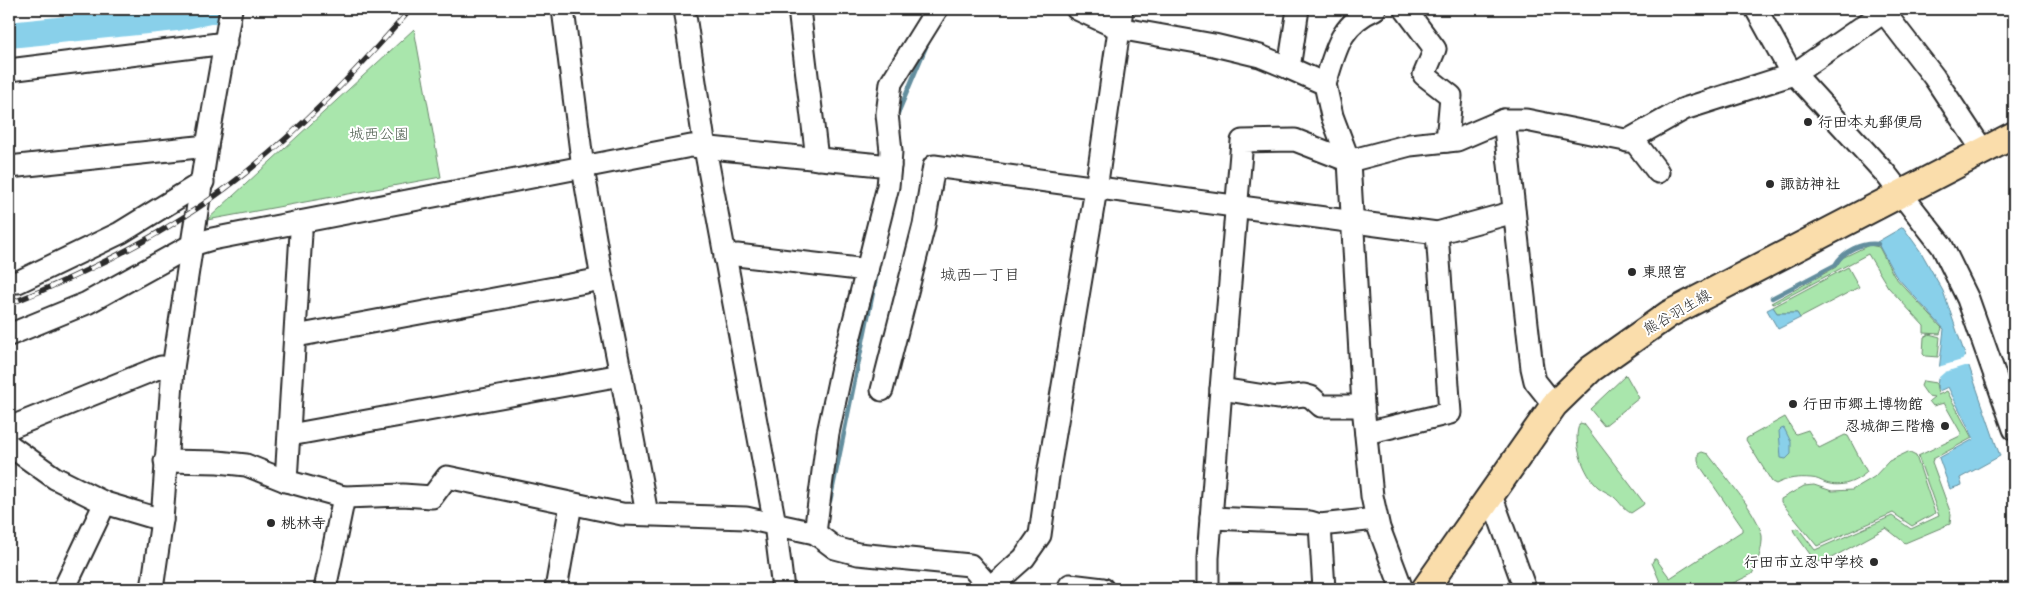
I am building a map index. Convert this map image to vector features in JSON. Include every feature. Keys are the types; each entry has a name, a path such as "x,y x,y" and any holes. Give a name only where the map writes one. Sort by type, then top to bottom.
{"main road":[{"name":"熊谷羽生線","path":"1425,589 1554,406 1590,369 1669,314 2014,135"}],"street":[{"path":"152,589 162,520 173,368 207,146 231,9"},
{"path":"563,9 583,168 602,279 647,514"},
{"path":"684,9 705,148 775,524 783,589"},
{"path":"799,9 817,159"},
{"path":"815,533 828,433 842,367 888,186 891,150 887,114 891,83 937,9"},
{"path":"1077,9 1260,56 1325,84"},
{"path":"1289,68 1298,9"},
{"path":"1375,9 1347,27 1339,41 1325,84 1332,116 1349,161 1366,433 1376,519 1402,589"},
{"path":"1405,9 1435,49 1424,75 1451,96 1447,141"},
{"path":"1756,9 1788,67 1884,173 1942,246 1968,299 2014,429"},
{"path":"1627,141 1684,109 1794,74 1884,12 1934,77 1984,151"},
{"path":"165,461 218,462 246,465 286,481 344,497 403,495 432,497 447,477 570,509 622,514 746,518 815,533 835,548 858,554 970,565 990,589 1024,558 1040,535 1096,189 1120,19"},
{"path":"9,70 226,43"},
{"path":"1504,120 1532,368 1535,382 1554,406"},
{"path":"1208,589 1208,558 1220,389 1242,141 1295,140 1349,161 1410,145 1457,140 1504,120 1526,120 1634,142 1658,172"},
{"path":"9,167 207,146"},
{"path":"9,334 87,303 192,246 212,238 691,146 890,166"},
{"path":"882,390 924,225 934,166 1437,233 1514,212"},
{"path":"9,282 18,282 120,233 202,182"},
{"path":"286,481 296,336 301,233 299,222"},
{"path":"1366,433 1450,413 1437,233"},
{"path":"725,258 737,255 866,270"},
{"path":"296,336 602,279"},
{"path":"9,428 153,370 173,368"},
{"path":"290,436 621,375"},
{"path":"1220,389 1277,398 1304,395 1311,397 1321,406 1364,406"},
{"path":"9,445 55,478 105,503 162,520"},
{"path":"1491,495 1525,589"},
{"path":"325,589 344,497"},
{"path":"64,589 105,503"},
{"path":"556,589 570,509"},
{"path":"1211,518 1310,522 1320,525 1376,519"},
{"path":"1320,525 1324,589"},
{"path":"1068,589 1070,585 1103,589"}],"green space":[{"name":"城西公園","path":"414,29 441,177 207,220"},
{"path":"1869,245 1879,247 1894,276 1942,328 1940,334 1924,333 1924,326 1888,287 1868,254 1774,304 1771,303 1836,267 1842,258"},
{"path":"1848,267 1859,287 1800,318 1797,313 1777,313 1773,307"},
{"path":"1929,334 1940,337 1938,357 1925,356 1923,354 1924,337"},
{"path":"1626,375 1639,398 1604,426 1590,409"},
{"path":"1923,381 1936,383 1938,395 1947,391 1972,438 1933,459 1932,462 1951,514 1950,524 1905,543 1886,528 1824,562 1815,561 1793,529 1798,528 1815,550 1892,516 1911,529 1939,516 1918,456 1960,436 1961,433 1944,403 1933,406 1929,401 1934,397 1928,396 1921,386"},
{"path":"1785,417 1796,434 1808,430 1819,448 1845,435 1848,436 1867,472 1858,479 1837,485 1815,478 1789,479 1776,484 1772,482 1746,440"},
{"path":"1580,423 1584,424 1644,503 1631,513 1614,497 1598,487 1588,474 1578,448 1577,438"},
{"path":"1702,452 1708,454 1754,517 1762,536 1759,556 1752,574 1721,589 1663,589 1652,563 1654,559 1656,559 1670,578 1742,531 1742,527 1700,466 1698,454"},
{"path":"1908,452 1916,456 1935,513 1912,526 1893,513 1817,546 1781,502 1781,499 1804,486 1814,485 1832,491 1852,490 1874,477 1889,461"}],"water":[{"path":"1903,227 1921,252 1943,291 2000,456 1960,478 1962,485 1950,489 1939,458 1974,439 1948,387 1939,391 1937,387 1944,329 1895,275 1877,242"},
{"path":"1773,307 1777,313 1797,313 1800,318 1778,329 1767,310"},
{"path":"1784,428 1791,442 1791,454 1786,459 1781,458 1779,431"}],"pier":[{"path":"1968,355 1972,366 1964,366 1945,372 1937,379 1937,366 1962,360"}],"waterway":[{"path":"9,35 176,18 219,9"},
{"path":"381,9 427,9"},
{"path":"896,118 928,42"},
{"path":"1772,298 1835,265 1838,260 1854,248 1866,244 1878,244"},
{"path":"830,501 878,268"}],"railway":[{"path":"9,304 66,280 121,253 175,223 226,188 300,126 368,57 411,9"}],"place":[{"name":"行田本丸郵便局","path":"1808,122"},
{"name":"諏訪神社","path":"1770,184"},
{"name":"東照宮","path":"1632,272"},
{"name":"行田市郷土博物館","path":"1793,404"},
{"name":"忍城御三階櫓","path":"1945,426"},
{"name":"桃林寺","path":"271,523"},
{"name":"行田市立忍中学校","path":"1874,562"}],"district":[{"name":"城西一丁目","path":"980,274"}]}
